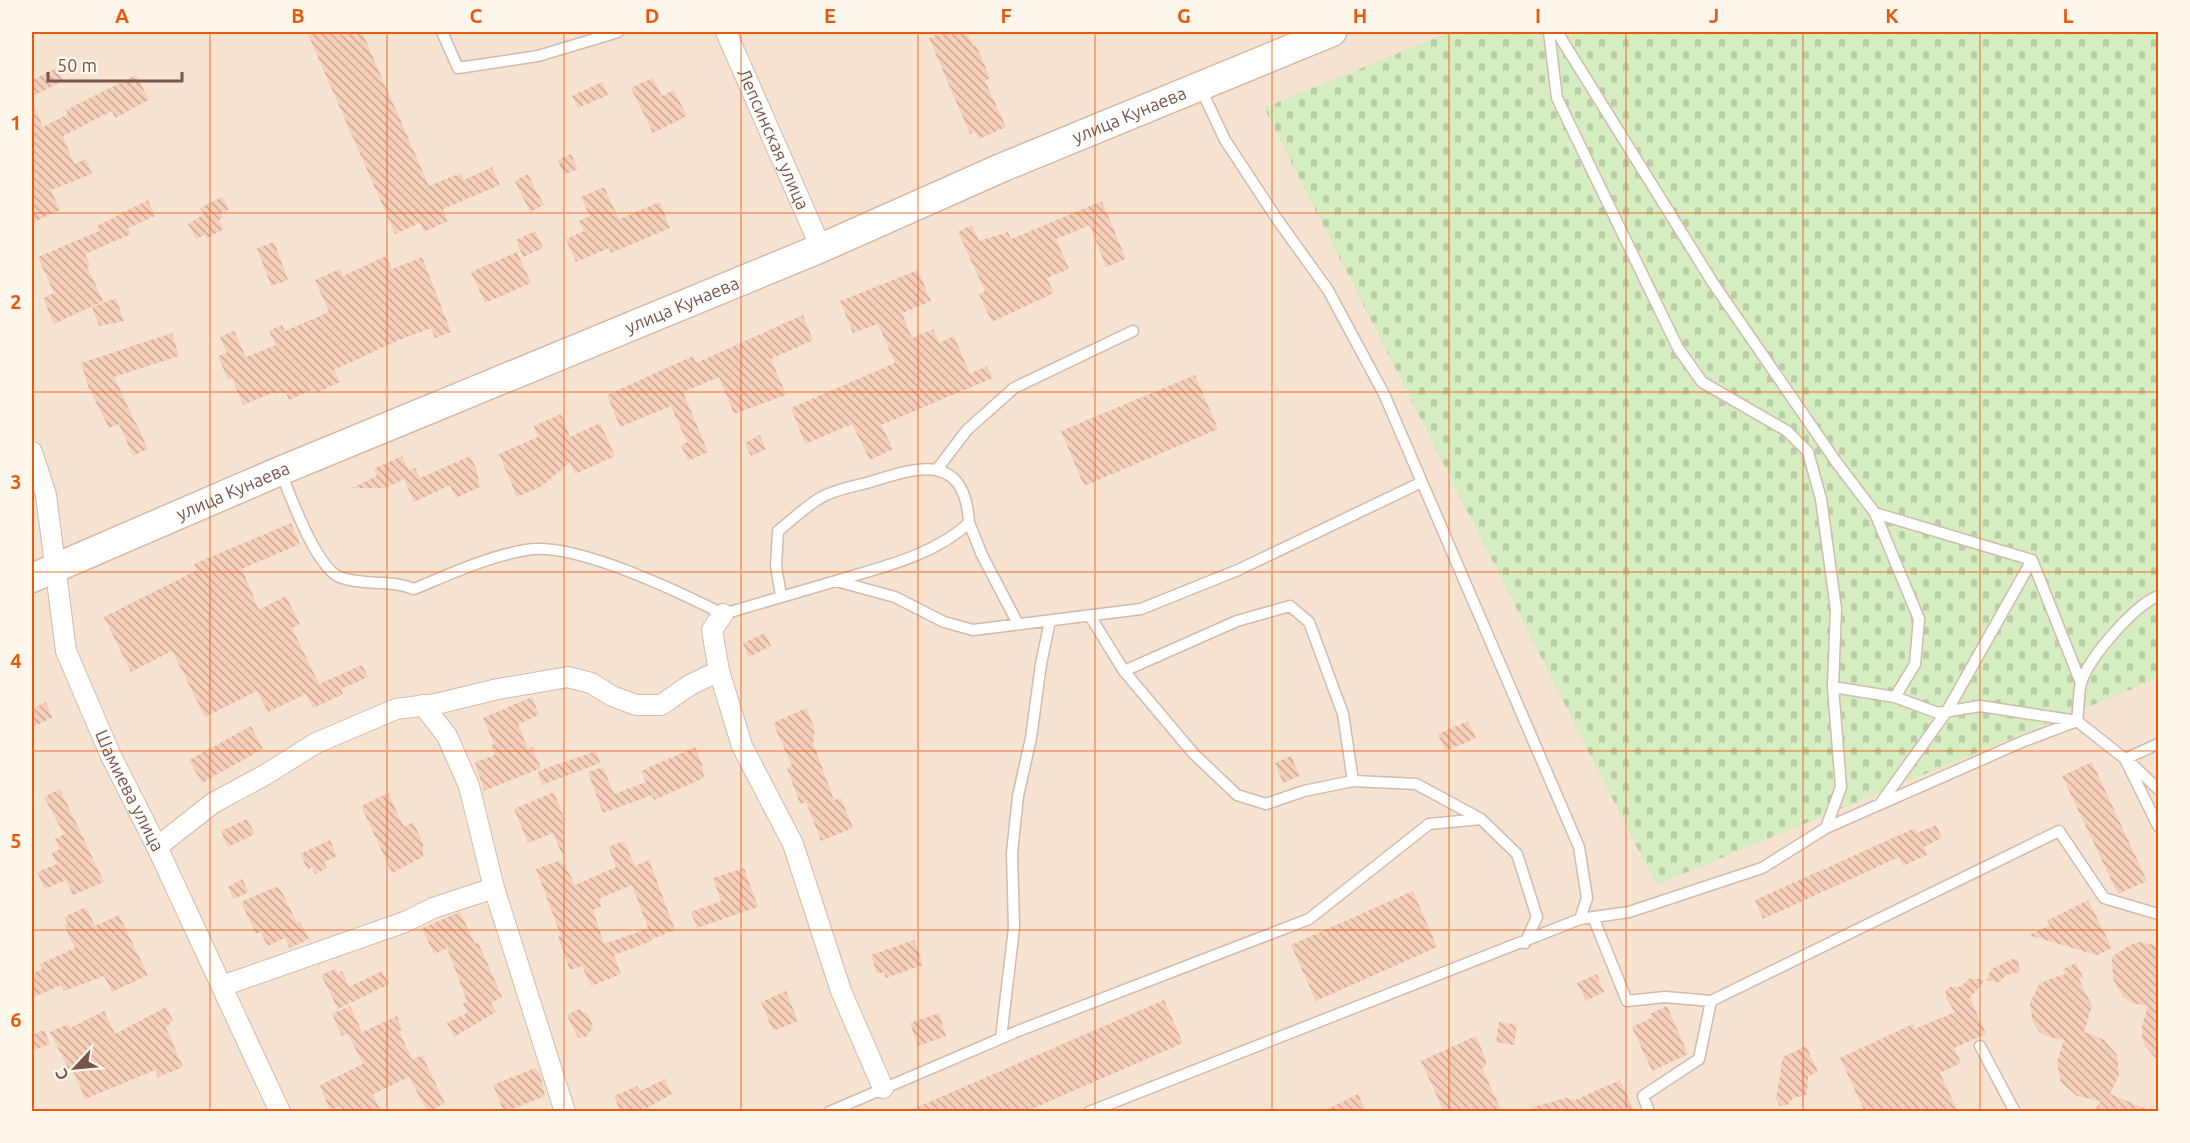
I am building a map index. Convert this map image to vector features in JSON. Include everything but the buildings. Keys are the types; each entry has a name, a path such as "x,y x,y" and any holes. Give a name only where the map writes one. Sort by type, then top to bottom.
{"main road":[{"name":"улица Кунаева","path":"44,573 280,471 821,248 1000,168 1332,32"}],"street":[{"name":"Лепсинская улица","path":"726,32 821,248"},
{"name":"Шамиева улица","path":"32,452 46,495 44,573 66,651 110,754 158,847 280,1112"},
{"path":"723,614 712,630 719,671 742,746 793,844 842,991 883,1088"},
{"path":"158,847 213,803 265,775 316,742 396,709 498,688 568,677 591,683 612,696 636,705 661,705 690,685 719,671"},
{"path":"423,705 447,736 469,786 494,888 565,1112"},
{"path":"222,986 405,922 433,908 494,888"}],"lane":[{"path":"442,32 458,69 538,56 618,32"},
{"path":"1549,32 1557,98 1678,348 1702,382 1787,430 1808,452 1821,499 1836,609 1833,687 1841,787 1826,828"},
{"path":"1557,32 1713,283 1838,464 1875,513 1919,619 1915,664 1895,697"},
{"path":"1200,87 1225,140 1276,219 1328,290 1384,394 1578,847 1587,898 1580,920"},
{"path":"939,468 967,430 1014,388 1133,331"},
{"path":"781,596 776,566 778,531 822,497 906,470 939,468 955,477 968,504 969,523 982,555 1018,624"},
{"path":"280,471 318,558 340,578 398,582 414,589 526,549 566,550 685,595 723,614 901,561 951,539 969,523"},
{"path":"836,581 895,597 944,622 973,630 1142,609 1238,570 1422,482"},
{"path":"1875,513 2032,560"},
{"path":"2032,560 2081,682"},
{"path":"1880,805 1947,711 2032,560"},
{"path":"2077,721 2081,682 2106,643 2145,602 2158,596"},
{"path":"1124,671 1237,621 1290,606 1309,622 1343,714 1353,781"},
{"path":"1090,616 1124,671 1193,753 1237,795 1266,804 1304,791 1353,781 1416,784 1481,819 1517,854 1537,917 1525,943"},
{"path":"1001,1038 1014,928 1012,853 1018,796 1031,738 1041,664 1050,621"},
{"path":"1833,687 1895,697 1938,713 1980,706 2077,721 2126,759 2158,789"},
{"path":"1089,1112 1580,920 1629,912 1762,868 1826,828 2024,741 2077,721"},
{"path":"2126,759 2158,744"},
{"path":"2126,759 2158,826"},
{"path":"829,1112 1001,1038 1309,919 1429,824 1481,819"},
{"path":"1593,917 1627,1001 1665,997 1711,1001 1847,937 2059,831 2104,898 2158,914"},
{"path":"1649,1112 1642,1096 1699,1059 1711,1001"},
{"path":"1980,1046 2015,1112"}],"shaded area":[{"path":"32,32 2158,32 2158,1111 32,1111"}],"green space":[{"path":"1450,32 2158,32 2158,678 1656,885 1264,108"}]}
